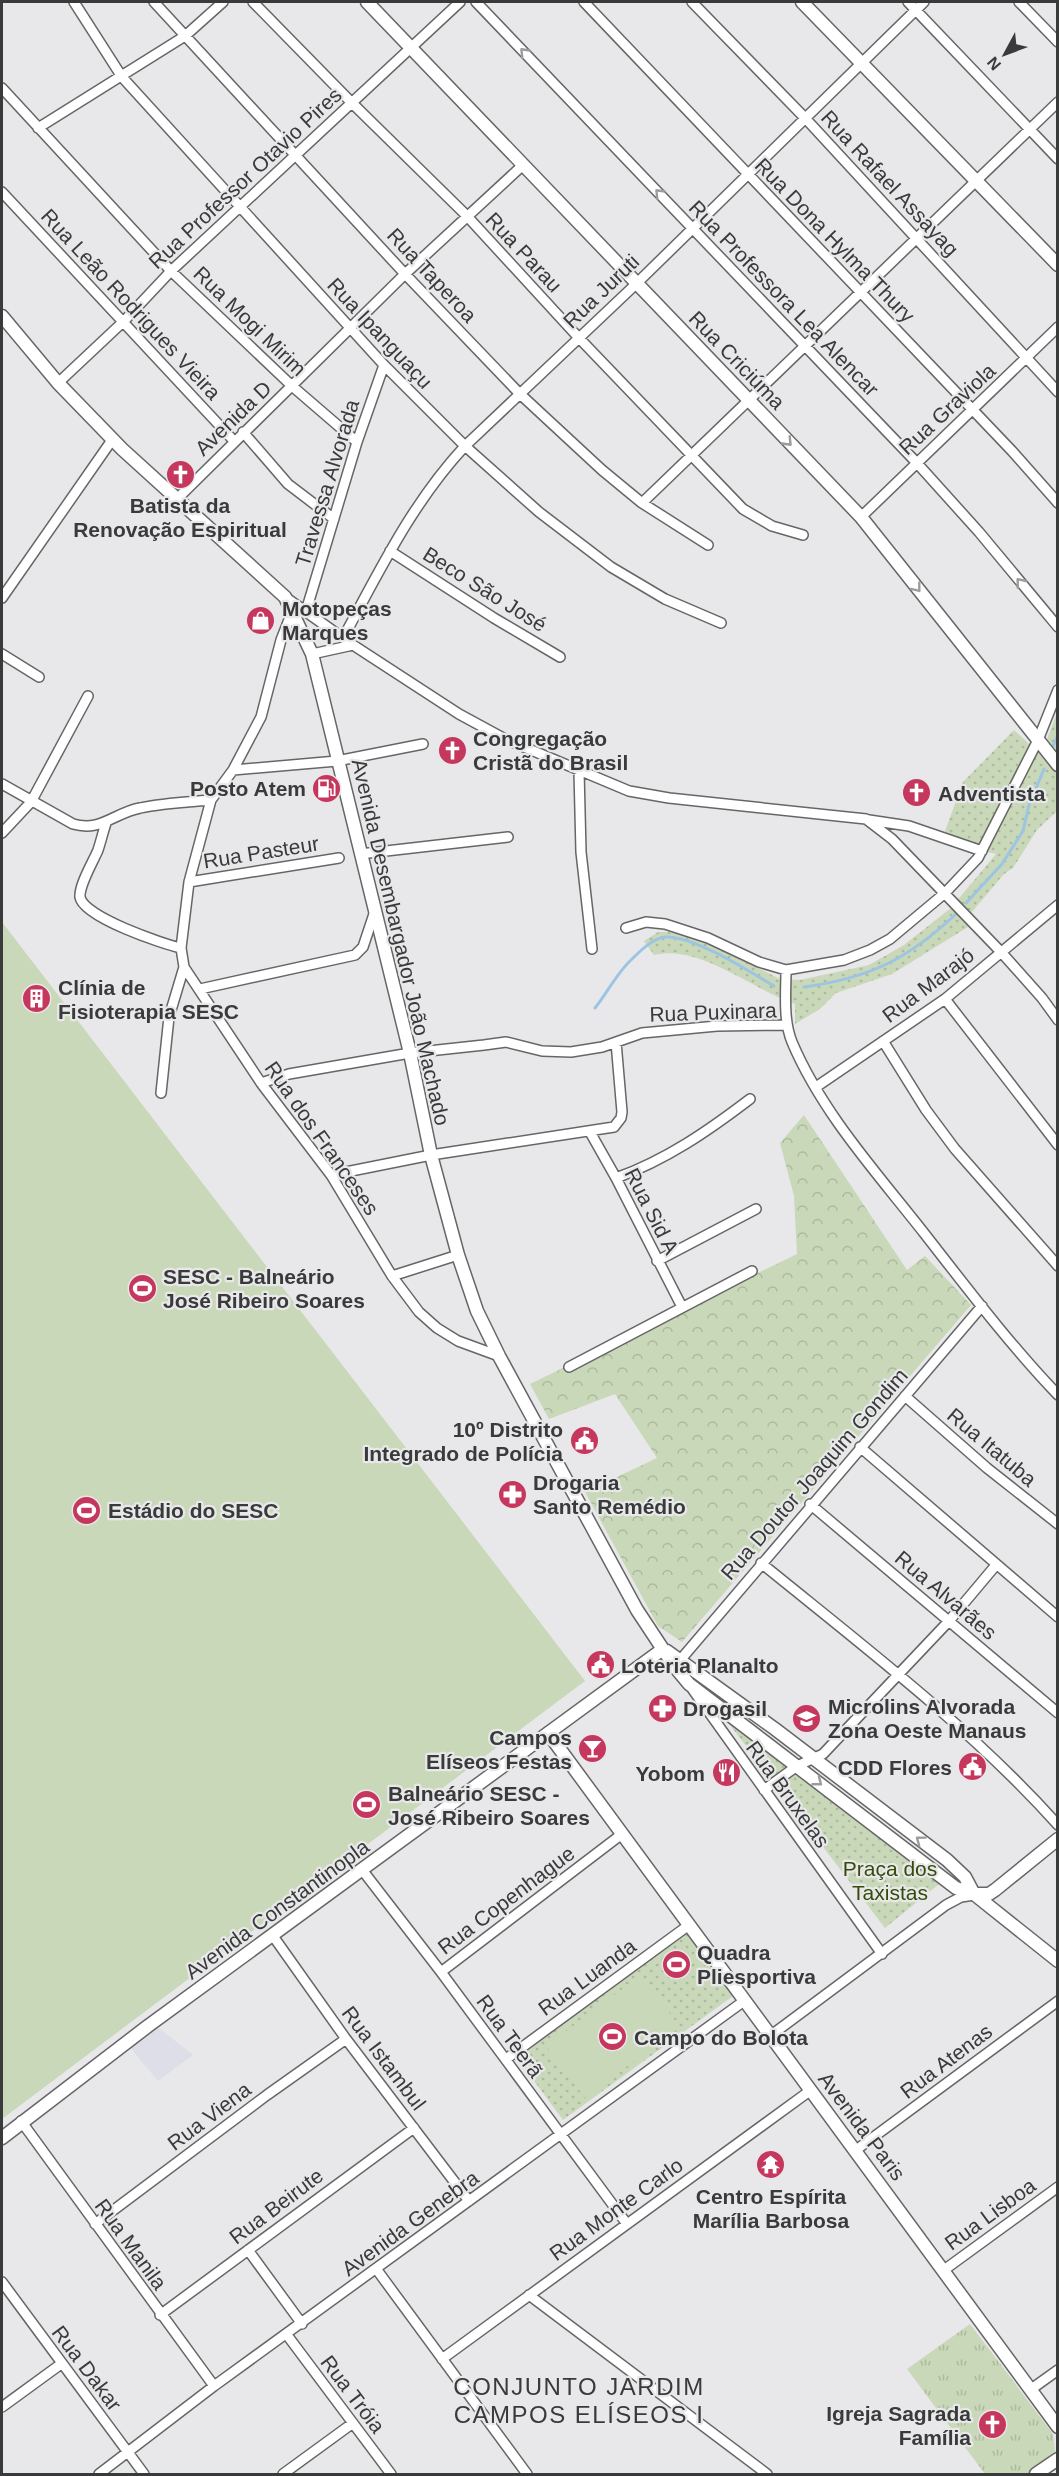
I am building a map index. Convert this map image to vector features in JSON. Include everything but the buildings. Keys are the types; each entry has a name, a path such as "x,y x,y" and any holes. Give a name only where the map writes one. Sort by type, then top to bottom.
{"street":[{"name":"Rua Ipanguaçu","path":"74,2 122,77 239,209 384,365 465,446 539,512 611,567 665,599 721,623"},
{"name":"Rua Taperoa","path":"154,2 405,274 520,394 602,470 642,503 708,545"},
{"path":"38,128 185,36 223,2"},
{"name":"Rua Parau","path":"254,2 466,215 689,455 743,509 772,526 803,535"},
{"name":"Rua Criciúma","path":"367,2 861,517 1058,765"},
{"name":"Rua Professor Otavio Pires","path":"58,383 124,321 171,271 460,2"},
{"name":"Rua Professora Lea Alencar","path":"476,2 916,462 980,532 1058,627"},
{"name":"Rua Dona Hylma Thury","path":"585,2 1058,503"},
{"name":"Rua Rafael Assayag","path":"692,2 806,119 1058,392"},
{"path":"802,2 1058,266"},
{"path":"908,2 1058,159"},
{"name":"Rua Juruti","path":"344,638 390,551 419,501 438,474 924,2"},
{"path":"1019,2 1058,42"},
{"name":"Rua Mogi Mirim","path":"2,88 171,271 292,386 357,442"},
{"path":"642,503 689,455 861,294 1058,102"},
{"name":"Avenida D","path":"177,499 466,215 523,165"},
{"name":"Rua Leão Rodrigues Vieira","path":"2,192 60,257 124,321 234,441"},
{"name":"Avenida Desembargador João Machado","path":"2,316 58,383 112,440 285,597 303,633 312,654 374,914 410,1053 431,1155 458,1255 477,1311 499,1356 637,1610 663,1649 677,1663 815,1760 957,1869 974,1894 1058,1961"},
{"name":"Rua Graviola","path":"861,517 1058,327"},
{"name":"Travessa Alvorada","path":"306,612 357,442 384,365"},
{"path":"243,432 288,484 334,519"},
{"path":"2,598 112,440"},
{"name":"Beco São José","path":"390,551 560,657"},
{"path":"285,597 353,645 468,719 505,739 629,791 669,798 853,816 909,826 982,851"},
{"path":"161,1093 169,1017 184,967 181,948 189,882 211,800 233,770 261,717 281,640 292,612"},
{"path":"285,634 303,633"},
{"path":"312,654 353,645"},
{"path":"2,654 39,677"},
{"path":"626,928 646,922 665,924 708,938 759,962 786,970 844,960 890,939 963,877 982,851 1038,740 1058,690"},
{"path":"2,833 31,802 88,696"},
{"path":"233,770 338,760 423,744"},
{"path":"579,771 581,852 592,949"},
{"path":"2,784 31,802 83,827 105,823 125,811 211,800"},
{"path":"866,819 892,839 945,893 1042,998 1058,1020"},
{"path":"105,823 80,897 83,903 94,913 161,944 181,948"},
{"path":"360,854 508,837"},
{"name":"Rua Pasteur","path":"189,882 339,858"},
{"name":"Rua Marajó","path":"816,1087 945,999 1058,905"},
{"path":"200,989 356,955 363,947 374,914"},
{"name":"Rua dos Franceses","path":"184,967 261,1083 331,1175 392,1276 418,1312 437,1328 467,1345 499,1356"},
{"path":"786,970 787,1025"},
{"path":"945,999 1058,1145"},
{"name":"Rua Puxinara","path":"261,1083 289,1074 410,1053 506,1042 542,1051 571,1052 587,1051 630,1035 642,1033 717,1026 787,1025 792,1041 816,1087 858,1151 982,1306 1058,1395"},
{"path":"883,1041 926,1110 955,1149 1058,1266"},
{"path":"331,1175 431,1155 614,1127 621,1118 622,1112 616,1042"},
{"path":"616,1178 654,1162 694,1140 750,1099"},
{"name":"Rua Sid A","path":"590,1132 682,1307"},
{"path":"657,1261 756,1209"},
{"path":"392,1276 458,1255"},
{"path":"569,1367 752,1271"},
{"name":"Rua Doutor Joaquim Gondim","path":"677,1663 810,1504 982,1306"},
{"name":"Rua Itatuba","path":"905,1396 987,1468 1058,1524"},
{"path":"860,1448 1058,1617"},
{"name":"Rua Alvarães","path":"810,1504 1058,1713"},
{"path":"761,1563 898,1675 995,1761 1058,1825"},
{"path":"764,1790 797,1766 815,1760 949,1621 996,1565"},
{"name":"Avenida Constantinopla","path":"2,2138 21,2121 663,1649"},
{"name":"Avenida Desembargador João Machado","path":"677,1663 689,1684 956,1888 974,1894"},
{"name":"Rua Bruxelas","path":"689,1684 882,1954"},
{"name":"Avenida Paris","path":"548,1733 1058,2427"},
{"name":"Rua Copenhague","path":"441,1972 622,1834"},
{"path":"770,2036 946,1905 961,1897 989,1894 1058,1839"},
{"name":"Rua Teerã","path":"363,1871 441,1972 627,2224"},
{"name":"Rua Luanda","path":"506,2059 689,1925"},
{"name":"Rua Istambul","path":"273,1936 346,2039 469,2201"},
{"name":"Avenida Genebra","path":"99,2475 214,2386 377,2270 744,2001"},
{"name":"Rua Atenas","path":"856,2150 1058,2001"},
{"name":"Rua Viena","path":"95,2224 346,2039"},
{"name":"Rua Monte Carlo","path":"442,2359 811,2090"},
{"name":"Rua Manila","path":"21,2121 214,2386"},
{"name":"Rua Beirute","path":"160,2314 414,2128"},
{"name":"Rua Lisboa","path":"944,2270 1058,2187"},
{"path":"248,2250 302,2324"},
{"path":"377,2270 527,2475"},
{"name":"Rua Dakar","path":"2,2282 144,2475"},
{"path":"529,2295 767,2475"},
{"name":"Rua Tróia","path":"287,2335 392,2475"},
{"path":"2,2407 61,2364"},
{"path":"1030,2390 1058,2370"},
{"path":"282,2475 353,2423"},
{"path":"1036,2475 1058,2459"}],"shaded area":[{"path":"150,2021 193,2055 158,2081 124,2040"}],"green space":[{"path":"1057,713 1057,811 1037,830 1013,868 1004,874 972,912 968,927 892,974 836,993 820,1009 795,1024 795,1004 708,962 672,953 654,955 644,941 658,932 669,932 699,939 780,979 800,980 869,965 904,945 951,908 996,854 941,842 963,782 1014,730 1029,744 1046,742"},
{"name":"SESC - Balneário José Ribeiro Soares","path":"2,922 585,1681 2,2119"},
{"path":"804,1115 907,1270 925,1256 971,1305 682,1642 658,1626 585,1492 657,1458 615,1394 549,1419 530,1384 797,1254 794,1196 780,1143"},
{"name":"Praça dos Taxistas","path":"707,1695 944,1880 885,1928"},
{"path":"687,1933 733,1996 563,2120 517,2058"},
{"name":"Campo do Bolota","path":"641,1975 680,2027 585,2098 546,2046"},
{"path":"970,2324 1053,2434 1055,2451 1028,2474 985,2474 907,2369"}],"waterway":[{"path":"1053,746 1058,735"},
{"path":"966,903 1002,864 1023,831 1029,805 1044,769"},
{"path":"804,987 849,978 887,964 921,943 956,914"},
{"path":"595,1008 631,960 642,949 665,937 677,938 705,948 774,986"}],"place":[{"name":"Batista da Renovação Espiritual","path":"180,474"},
{"name":"Motopeças Marques","path":"261,620"},
{"name":"Congregação Cristã do Brasil","path":"452,750"},
{"name":"Posto Atem","path":"327,788"},
{"name":"Adventista","path":"917,793"},
{"name":"Clínia de Fisioterapia SESC","path":"37,999"},
{"name":"SESC - Balneário José Ribeiro Soares","path":"142,1288"},
{"name":"10º Distrito Integrado de Polícia","path":"584,1441"},
{"name":"Drogaria Santo Remédio","path":"512,1494"},
{"name":"Estádio do SESC","path":"87,1510"},
{"name":"Loteria Planalto","path":"600,1665"},
{"name":"Drogasil","path":"662,1708"},
{"name":"Microlins Alvorada Zona Oeste Manaus","path":"807,1718"},
{"name":"Campos Elíseos Festas","path":"593,1749"},
{"name":"CDD Flores","path":"973,1767"},
{"name":"Yobom","path":"726,1773"},
{"name":"Balneário SESC - José Ribeiro Soares","path":"367,1805"},
{"name":"Quadra Pliesportiva","path":"676,1964"},
{"name":"Campo do Bolota","path":"613,2037"},
{"name":"Centro Espírita Marília Barbosa","path":"771,2165"},
{"name":"Igreja Sagrada Família","path":"992,2425"}],"district":[{"name":"CONJUNTO JARDIM CAMPOS ELÍSEOS I","path":"579,2400"}]}
